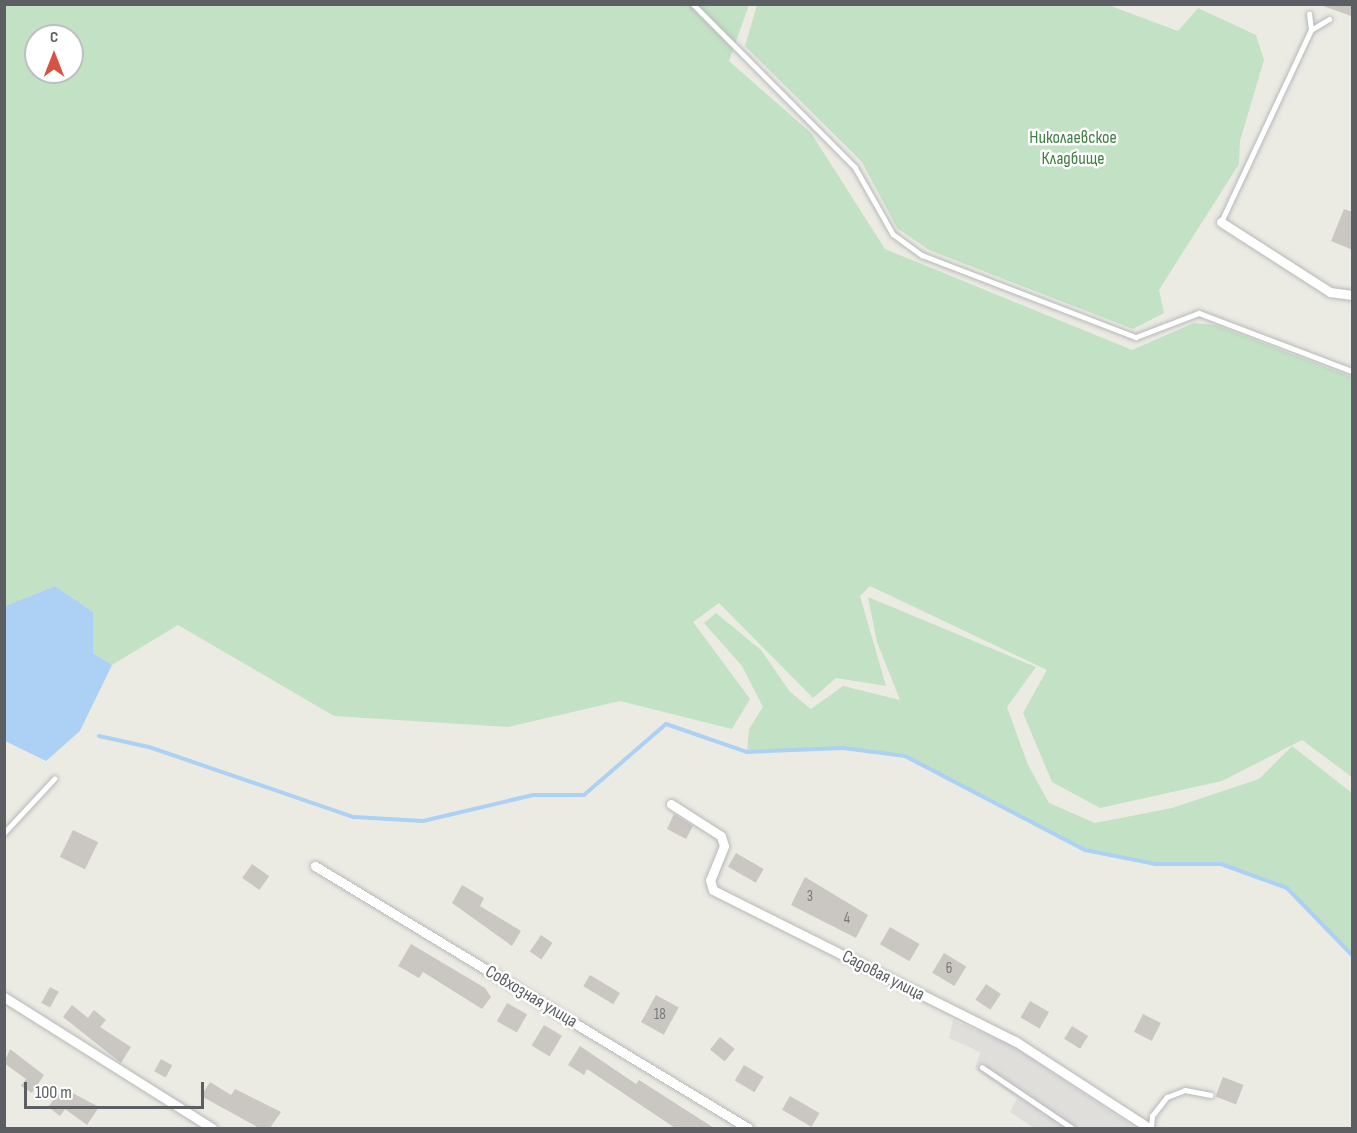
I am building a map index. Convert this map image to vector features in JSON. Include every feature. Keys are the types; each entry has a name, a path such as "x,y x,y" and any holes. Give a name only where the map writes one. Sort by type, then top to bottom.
{"street":[{"path":"1221,222 1330,292 1353,295"},
{"name":"Садовая улица","path":"671,804 721,836 724,846 710,880 713,890 1015,1041 1150,1128"},
{"name":"Совхозная улица","path":"315,866 748,1128"},
{"path":"4,997 212,1128"}],"lane":[{"path":"693,4 855,166 893,234 922,255 1136,337 1199,313 1353,371"},
{"path":"1221,222 1311,30 1309,14"},
{"path":"1311,30 1329,19"},
{"path":"4,833 54,779"},
{"path":"982,1067 1072,1128"},
{"path":"1150,1128 1152,1116 1167,1097 1185,1090 1210,1095"}],"shaded area":[{"path":"953,1020 1012,1045 1135,1128 1034,1128 1010,1112 1017,1098 975,1069 980,1052 949,1038"}],"green space":[{"path":"5,5 749,5 729,61 811,133 885,249 1132,350 1194,323 1216,325 1352,377 1352,777 1302,740 1222,781 1100,808 1052,782 1023,713 1047,670 870,586 860,596 886,686 836,678 813,698 719,603 693,622 750,699 732,729 620,701 508,727 334,716 178,625 112,665 93,653 93,612 55,586 5,606"},
{"name":"Николаевское Кладбище","path":"757,5 1108,5 1178,31 1198,8 1256,35 1264,60 1240,141 1239,164 1159,290 1164,313 1133,329 929,250 897,228 862,162 745,46"},
{"path":"868,597 1036,667 1007,707 1028,765 1049,803 1095,823 1172,808 1259,779 1292,746 1352,793 1352,955 1287,888 1221,864 1155,863 1085,850 905,756 843,748 747,752 749,729 763,707 742,666 704,623 716,613 761,650 790,692 811,709 843,686 900,700 877,642"}],"water":[{"path":"55,586 93,612 93,653 112,665 80,731 46,761 5,741 5,606"}],"building":[{"path":"1318,4 1353,4 1353,9 1351,16"},
{"path":"1344,209 1353,212 1353,250 1331,241"},
{"path":"674,814 693,826 686,839 667,829"},
{"path":"73,830 98,842 85,869 60,857"},
{"path":"736,853 764,869 756,883 728,867"},
{"path":"252,864 269,876 259,890 242,878"},
{"path":"805,877 868,915 856,938 791,905"},
{"path":"462,885 484,898 480,906 521,931 512,946 452,903"},
{"path":"890,927 919,944 909,961 880,944"},
{"path":"541,935 553,943 541,959 530,952"},
{"path":"411,944 485,988 491,997 482,1009 423,972 419,978 398,966"},
{"path":"944,953 966,966 954,986 932,973"},
{"path":"590,975 620,993 613,1004 583,986"},
{"path":"986,984 1001,994 990,1010 975,1000"},
{"path":"50,987 59,992 50,1008 41,1003"},
{"path":"656,995 679,1008 664,1035 641,1022"},
{"path":"1030,1001 1049,1012 1040,1028 1020,1017"},
{"path":"507,1003 527,1014 517,1033 497,1021"},
{"path":"72,1005 88,1018 94,1010 106,1020 100,1027 131,1047 121,1063 63,1017"},
{"path":"1143,1014 1161,1023 1152,1041 1134,1032"},
{"path":"544,1025 562,1036 550,1056 532,1046"},
{"path":"1072,1026 1088,1036 1080,1049 1064,1039"},
{"path":"720,1037 735,1049 725,1061 710,1049"},
{"path":"580,1046 636,1084 639,1080 714,1128 675,1128 587,1069 584,1075 568,1065"},
{"path":"10,1049 44,1075 32,1093 21,1086 26,1079 4,1063"},
{"path":"161,1059 172,1065 166,1078 154,1071"},
{"path":"744,1065 764,1077 754,1092 735,1080"},
{"path":"1223,1077 1244,1085 1236,1104 1215,1097"},
{"path":"210,1082 231,1095 235,1089 281,1112 270,1128 259,1128 201,1096"},
{"path":"63,1088 99,1107 87,1125 65,1109 60,1116 48,1107"},
{"path":"790,1096 819,1113 811,1127 782,1110"}],"waterway":[{"path":"99,736 149,747 354,817 423,821 533,795 584,795 666,724 747,752 843,748 905,756 1085,850 1155,864 1221,864 1287,888 1352,955"}]}
